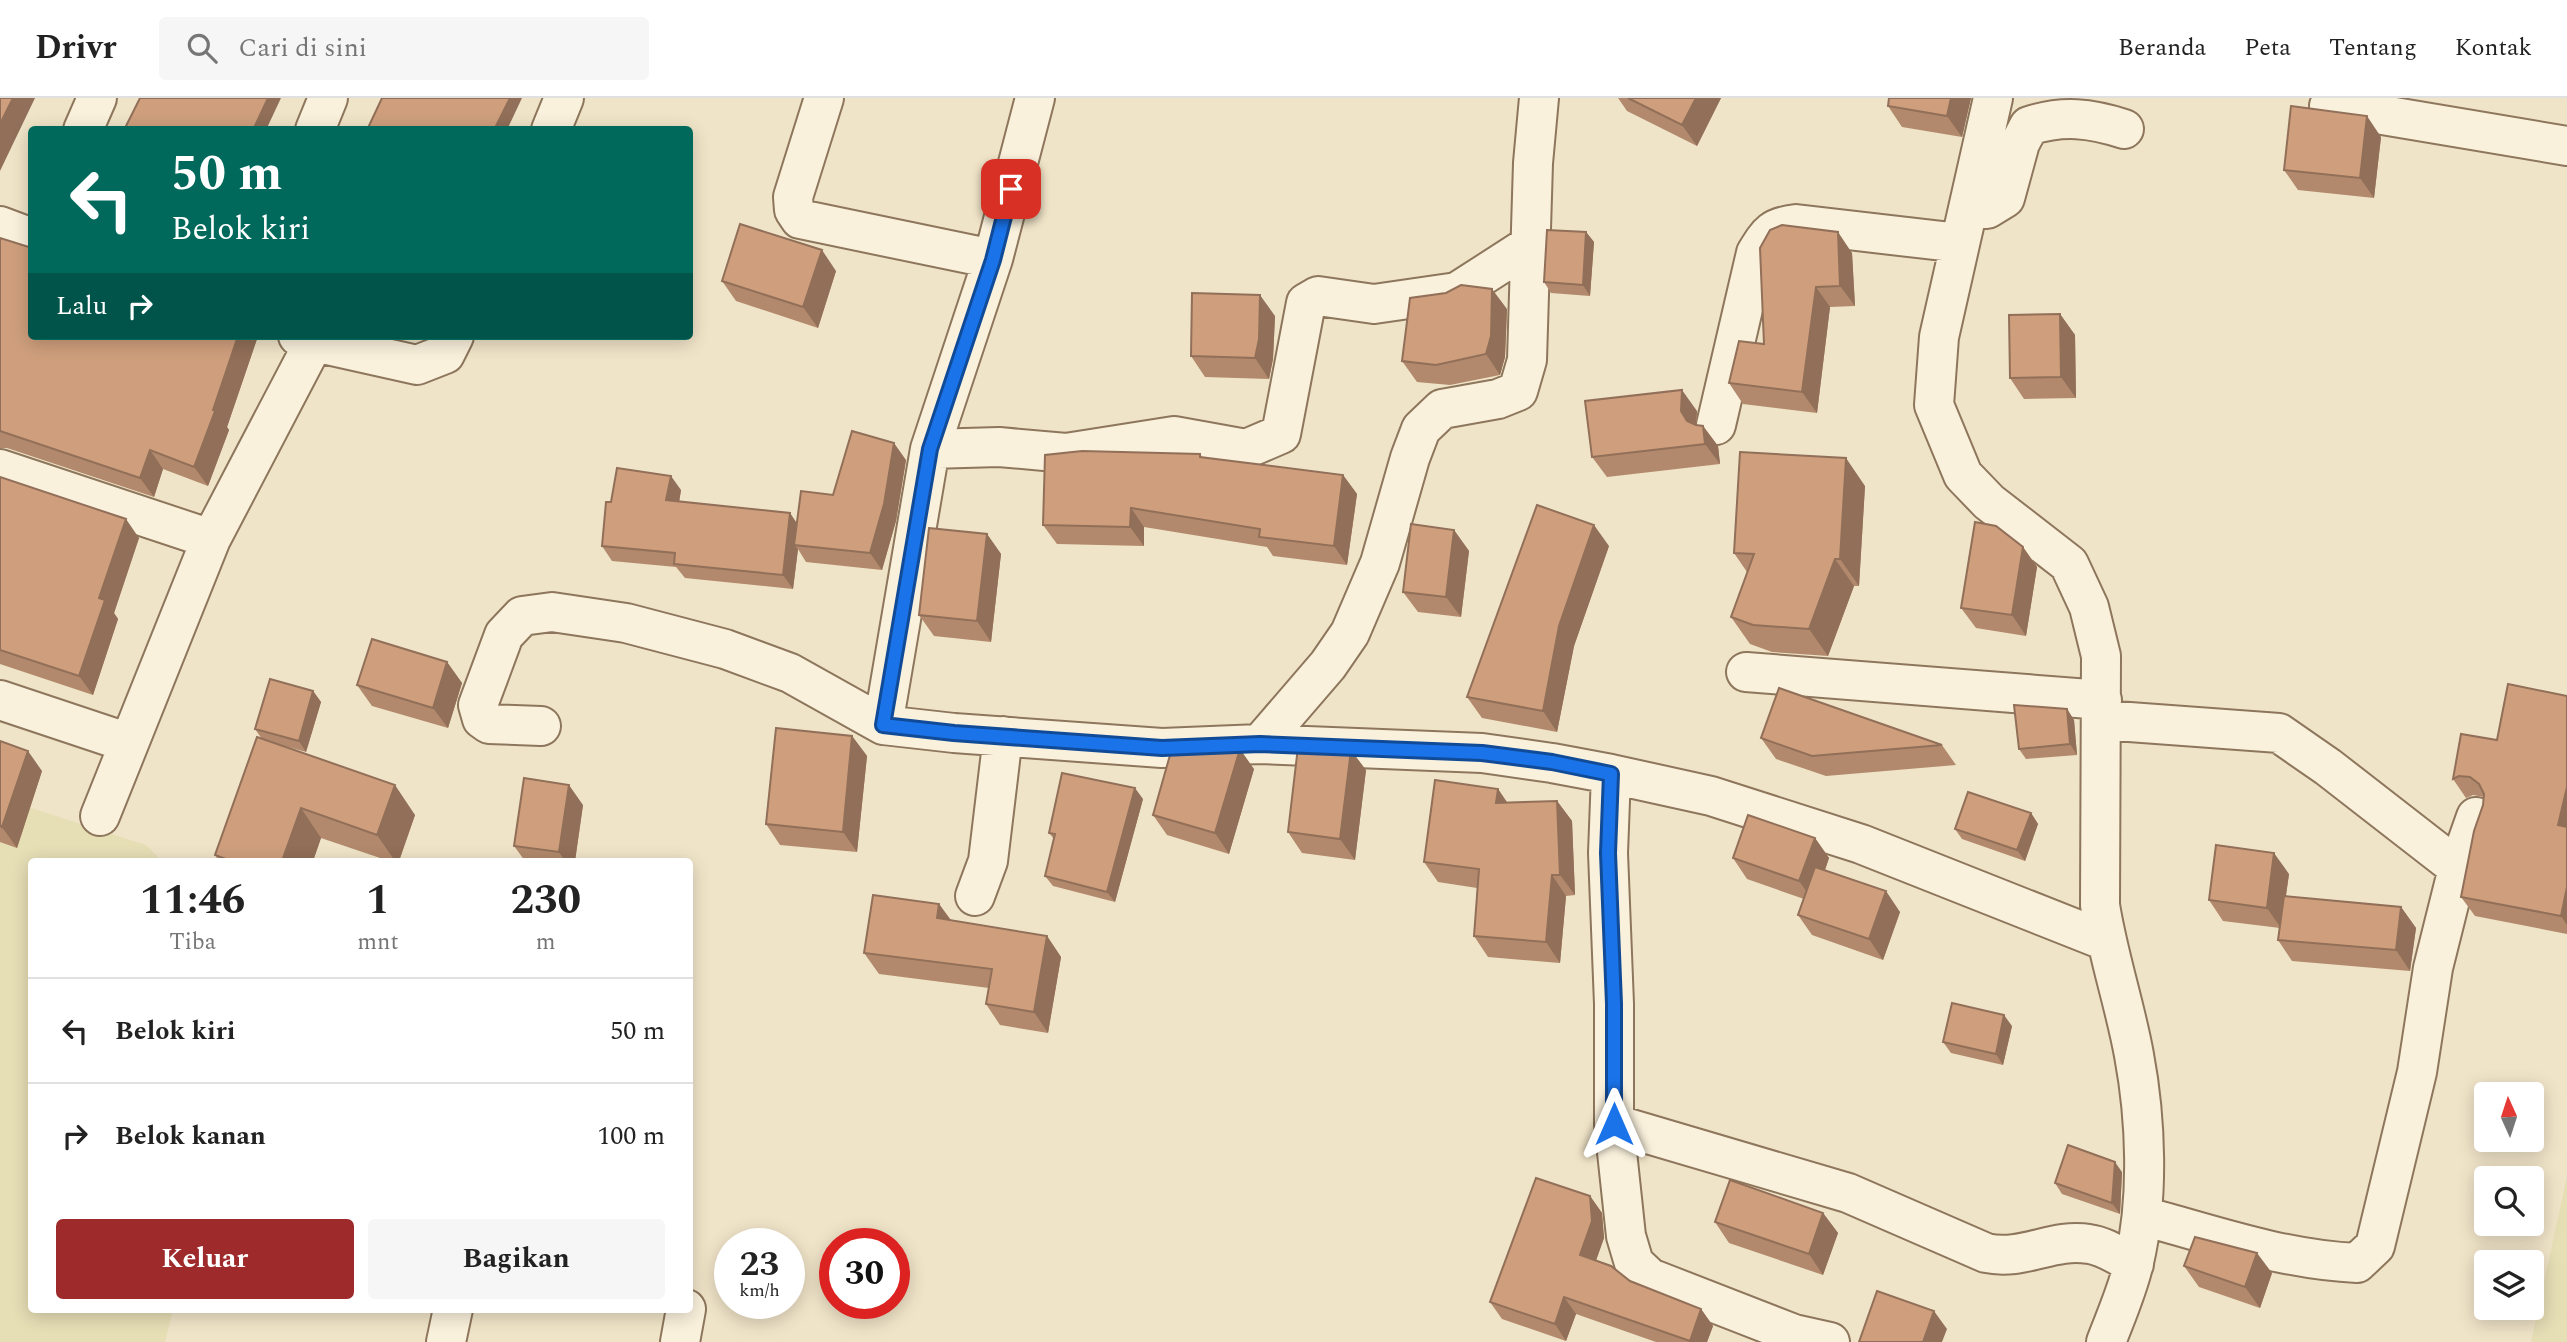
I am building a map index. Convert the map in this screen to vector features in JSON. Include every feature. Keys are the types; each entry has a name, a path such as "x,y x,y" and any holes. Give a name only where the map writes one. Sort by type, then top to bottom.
{"street":[{"path":"85,126 97,98"},
{"path":"317,126 328,98"},
{"path":"553,126 564,98"},
{"path":"824,98 793,197 794,210 800,219 993,260"},
{"path":"883,725 930,449 993,260 1035,98"},
{"path":"1260,744 1328,664 1350,633 1380,563 1421,429 1442,409 1498,399 1517,391 1527,360 1533,163 1539,98"},
{"path":"1993,98 1939,337 1934,405 1963,475 1989,502 2069,564 2089,607 2101,656 2100,905 2134,1056 2142,1123 2143,1216 2134,1264 2106,1342"},
{"path":"2329,106 2567,146"},
{"path":"1969,207 1987,209 2006,198 2020,143 2029,126 2054,118 2099,121 2124,129"},
{"path":"1716,425 1756,253 1768,233 1779,226 1796,224 1960,243"},
{"path":"0,226 28,236"},
{"path":"930,449 999,447 1066,453 1174,436 1246,449 1281,434 1306,303 1318,296 1374,304 1457,292 1530,245"},
{"path":"100,816 211,539 306,340"},
{"path":"310,340 417,365 445,354 452,340"},
{"path":"0,469 211,539"},
{"path":"541,726 489,724 482,719 478,705 504,635 522,617 552,612 626,623 725,649 790,673 883,725 1162,748 1260,744 1482,753 1552,762 1611,774 1712,796 1861,844 2106,941"},
{"path":"1746,673 2102,710 2279,733 2328,767 2458,867"},
{"path":"0,700 129,743"},
{"path":"975,896 988,861 1003,736"},
{"path":"1611,774 1608,853 1614,1004 1614,1124 1626,1236 1634,1263 1650,1278 1794,1334 1830,1342"},
{"path":"2143,1216 2306,1258 2332,1262 2357,1263 2375,1246 2417,1072 2433,968 2458,867 2476,817"},
{"path":"1614,1124 1848,1193 1986,1253 2004,1257 2069,1243 2091,1244 2134,1264"},
{"path":"446,1342 452,1313"},
{"path":"680,1342 685,1313"}],"shaded area":[{"path":"0,798 146,845 159,858 28,858 28,1313 172,1313 165,1342 0,1342"},
{"path":"2567,1176 2567,1342 2531,1342 2536,1320 2544,1320 2544,1282"}],"building":[{"path":"0,98 13,98 0,124"},
{"path":"140,98 268,98 255,126 126,126"},
{"path":"382,98 510,98 496,126 369,126"},
{"path":"1628,98 1696,98 1682,125"},
{"path":"1889,98 1951,98 1947,116 1888,106"},
{"path":"2291,106 2367,116 2360,178 2284,170"},
{"path":"740,224 822,250 803,307 722,281"},
{"path":"1782,225 1838,232 1840,286 1816,287 1802,392 1729,383 1739,341 1764,344 1760,248 1770,230"},
{"path":"1547,230 1586,232 1583,285 1544,282"},
{"path":"0,238 28,247 28,340 237,340 194,467 150,450 140,478 0,431"},
{"path":"1461,285 1492,289 1491,336 1486,354 1436,365 1402,361 1410,298 1446,293"},
{"path":"1192,293 1260,295 1259,339 1255,358 1191,356"},
{"path":"2060,314 2061,377 2010,378 2009,315"},
{"path":"1682,390 1681,411 1687,421 1703,426 1705,444 1592,457 1585,401"},
{"path":"852,431 894,443 884,504 870,553 794,545 801,491 833,495"},
{"path":"1082,451 1200,454 1200,457 1343,475 1334,546 1259,537 1260,529 1131,508 1130,527 1043,525 1045,455"},
{"path":"1740,452 1846,458 1840,559 1835,559 1809,629 1753,625 1731,617 1754,554 1734,553"},
{"path":"617,468 671,476 666,500 790,513 783,575 674,564 675,553 602,546 606,502 611,502"},
{"path":"0,477 126,519 99,598 105,600 79,676 0,650"},
{"path":"1537,505 1594,525 1559,626 1543,711 1467,697"},
{"path":"1975,522 1996,526 2023,547 2012,615 1961,608"},
{"path":"1411,524 1454,530 1446,597 1403,592"},
{"path":"929,528 987,534 977,621 919,615"},
{"path":"372,639 447,662 433,708 357,685"},
{"path":"270,679 313,691 299,741 255,729"},
{"path":"2508,684 2567,696 2567,787 2558,825 2567,827 2567,887 2561,916 2461,897 2484,794 2479,784 2470,777 2459,776 2453,779 2461,734 2497,740"},
{"path":"1779,688 1942,745 1812,756 1761,738"},
{"path":"2014,705 2067,709 2070,744 2019,749"},
{"path":"776,728 852,736 843,832 766,824"},
{"path":"257,737 395,785 377,835 301,808 283,858 223,858 215,855"},
{"path":"0,741 28,751 2,827 0,826"},
{"path":"1230,746 1240,749 1215,833 1153,815 1172,748"},
{"path":"1298,747 1351,750 1340,839 1288,832"},
{"path":"1062,773 1135,788 1107,892 1045,876 1055,834 1049,833"},
{"path":"524,778 569,785 559,852 514,846"},
{"path":"1435,780 1498,789 1496,803 1557,801 1560,875 1552,875 1546,942 1474,936 1479,869 1424,862"},
{"path":"1968,792 2031,813 2017,850 1955,829"},
{"path":"1748,815 1815,838 1799,881 1733,858"},
{"path":"2216,845 2274,853 2267,908 2209,900"},
{"path":"1815,867 1886,891 1869,939 1798,915"},
{"path":"873,895 939,904 937,918 1047,936 1034,1012 986,1004 992,969 864,953"},
{"path":"2284,896 2401,907 2396,950 2278,940"},
{"path":"1952,1003 2004,1015 1996,1054 1943,1042"},
{"path":"2068,1145 2115,1162 2112,1203 2055,1183"},
{"path":"1536,1178 1590,1196 1592,1221 1580,1255 1611,1266 1630,1281 1701,1309 1690,1341 1564,1297 1555,1324 1490,1302"},
{"path":"1730,1180 1823,1213 1809,1254 1715,1222"},
{"path":"2195,1237 2257,1253 2245,1287 2184,1266"},
{"path":"1877,1291 1934,1311 1923,1342 1859,1342"}],"route":[{"path":"1011,189 993,260 930,449 883,725 954,733 1162,748 1260,744 1482,753 1552,762 1611,774 1608,853 1614,1004 1614,1124"}]}
